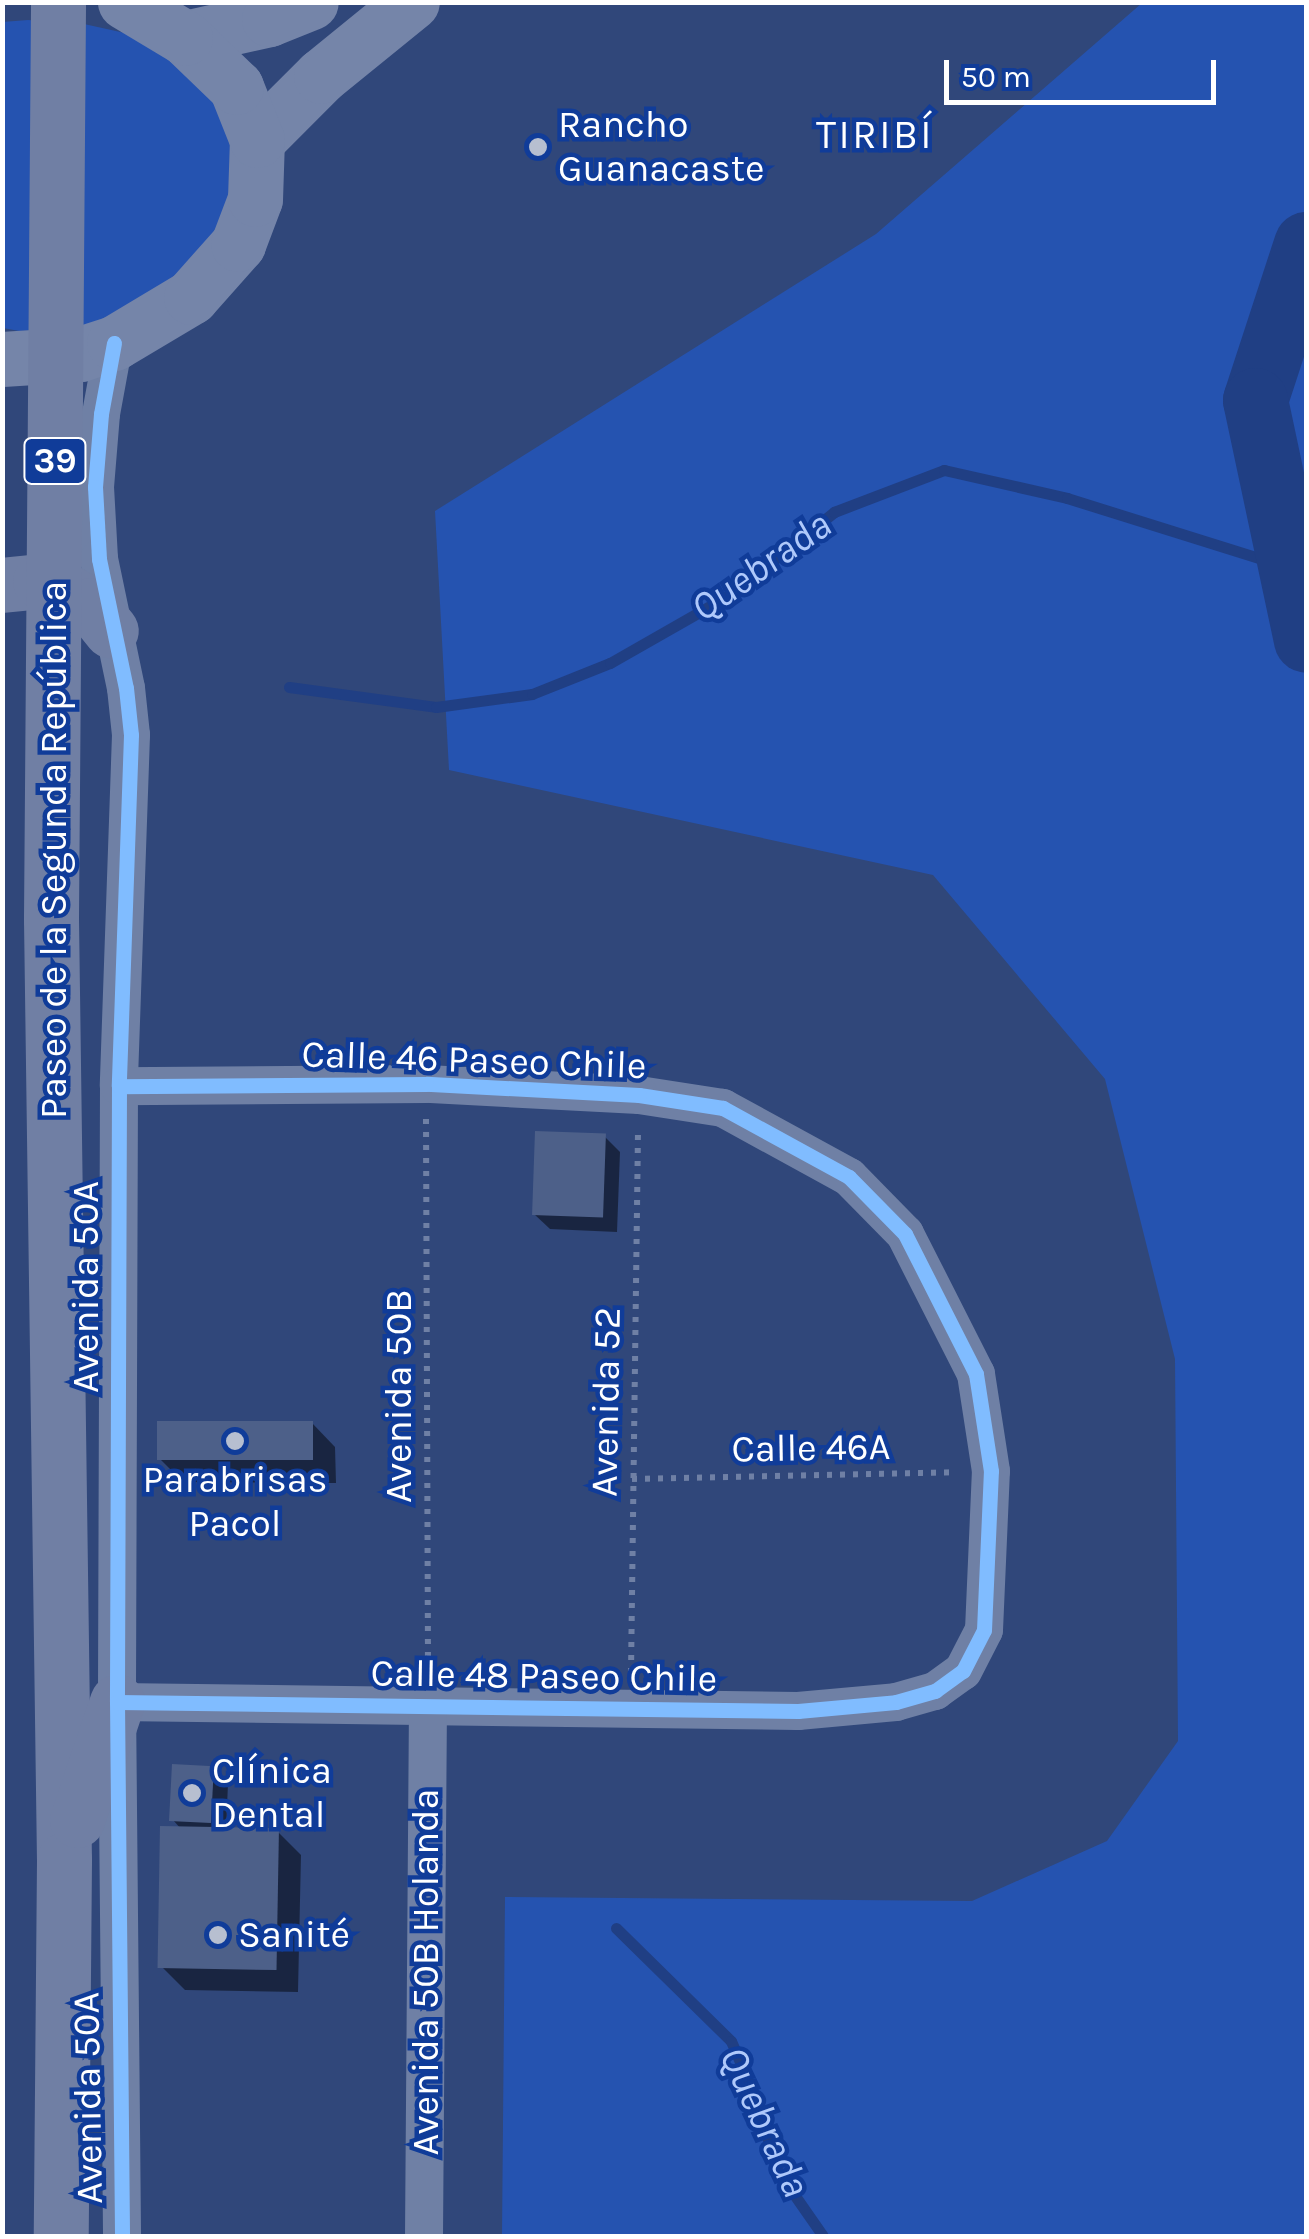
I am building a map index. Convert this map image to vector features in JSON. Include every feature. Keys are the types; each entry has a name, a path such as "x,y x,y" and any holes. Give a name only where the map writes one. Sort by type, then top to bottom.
{"highway":[{"name":"Paseo de la Segunda República","path":"58,2 51,919 64,1860 61,2236"},
{"path":"2,585 40,582 70,593 90,605 111,630"},
{"path":"64,1860 117,1702"}],"main road":[{"path":"234,2 282,7 300,2"},
{"path":"185,38 269,19 311,2"},
{"path":"257,140 321,76 412,2"},
{"path":"2,359 80,354 114,343 191,297 238,244 255,199 257,140 236,88 185,38 134,4"}],"street":[{"name":"Avenida 50A","path":"114,343 100,414 95,487 99,559 126,688 131,735 118,1086 117,1702 122,2236"},
{"name":"Calle 46 Paseo Chile","path":"118,1086 426,1084 639,1095 723,1108 782,1136 850,1177 905,1234 976,1374 991,1471 984,1630 963,1672"},
{"name":"Calle 48 Paseo Chile","path":"117,1702 631,1710 850,1709 935,1690 963,1672"},
{"name":"Avenida 50B Holanda","path":"424,2236 428,1708"}],"shaded area":[{"path":"1142,3 1306,3 1306,2236 502,2236 505,1897 972,1901 1107,1841 1178,1741 1175,1359 1105,1079 933,875 449,770 435,511 876,234"},
{"path":"2,22 84,24 125,33 169,58 218,104 235,144 229,221 165,295 80,328 3,328"}],"building":[{"path":"535,1131 606,1133 603,1217 532,1215"},
{"name":"Parabrisas Pacol","path":"157,1421 313,1421 313,1460 157,1460"},
{"name":"Clínica Dental","path":"172,1764 214,1766 211,1823 169,1821"},
{"path":"160,1826 279,1828 277,1970 158,1968"}],"waterway":[{"path":"1306,244 1255,400 1306,640"},
{"name":"Quebrada","path":"289,687 436,707 532,694 610,663 731,594 834,512 944,470 1067,498 1291,568"},
{"name":"Quebrada","path":"616,1928 731,2041 756,2099 777,2170 823,2236"}],"cycle path":[{"path":"114,343 101,414 95,487 99,559 126,688 131,735 119,1086 117,1702 122,2236"},
{"path":"117,1702 798,1711 896,1702 935,1691 963,1671 984,1630 991,1471 976,1374 905,1234 849,1177 723,1108 639,1095 426,1084 119,1086"}],"place":[{"name":"Rancho Guanacaste","path":"538,147"},
{"name":"Parabrisas Pacol","path":"235,1441"},
{"name":"Clínica Dental","path":"192,1793"},
{"name":"Sanité","path":"218,1935"}],"district":[{"name":"TIRIBÍ","path":"875,135"}]}
